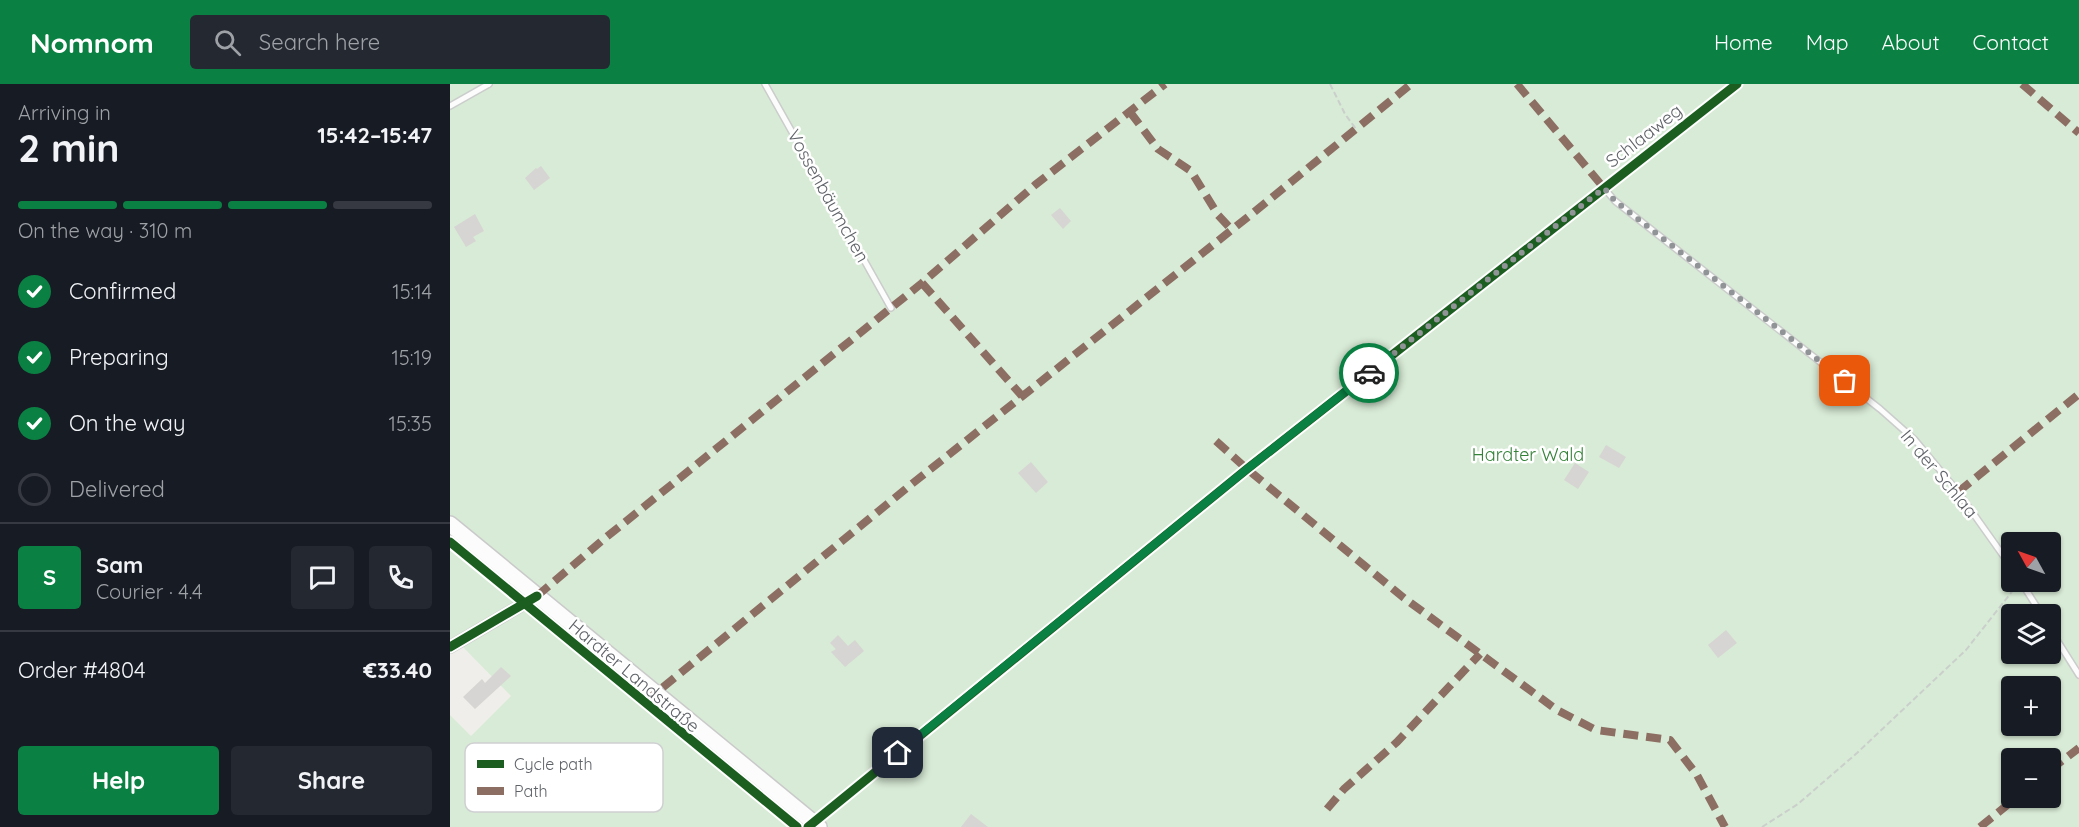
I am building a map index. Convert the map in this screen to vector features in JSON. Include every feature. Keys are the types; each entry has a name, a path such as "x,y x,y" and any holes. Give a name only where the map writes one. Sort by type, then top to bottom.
{"main road":[{"name":"Hardter Landstraße","path":"450,524 816,825"}],"street":[{"path":"450,647 537,596"}],"lane":[{"path":"450,106 489,84"},
{"name":"Vossenbäumchen","path":"765,84 891,308"},
{"name":"Schlaaweg","path":"816,825 1247,469 1737,84"},
{"name":"In der Schlaa","path":"1604,188 1615,201 1880,409 1915,440 1958,492 2001,553"},
{"path":"2061,646 2079,675"}],"path":[{"path":"1330,84 1345,114 1356,129"},
{"path":"1762,827 1807,797 1857,753 1966,650 2012,592"}],"green space":[{"name":"Hardter Wald","path":"450,84 2079,84 2079,827 450,827 450,715 471,736 511,696 462,646 450,653"}],"building":[{"path":"541,166 550,178 534,190 525,178"},
{"path":"1060,208 1071,221 1063,229 1051,215"},
{"path":"475,214 484,231 473,237 476,241 466,247 454,227"},
{"path":"1606,445 1626,457 1619,468 1599,457"},
{"path":"1031,462 1048,482 1036,493 1018,473"},
{"path":"1575,463 1589,472 1578,489 1564,480"},
{"path":"1726,630 1737,643 1718,658 1708,645"},
{"path":"838,635 848,646 855,640 864,651 845,667 831,652 836,649 830,643"},
{"path":"501,667 511,676 475,709 463,697 482,679 485,683"},
{"path":"971,814 988,827 961,827"}],"marked path":[{"path":"537,596 604,539 922,283 1035,185 1165,84"},
{"path":"645,702 913,483 1253,213 1411,84"},
{"path":"1517,84 1604,188"},
{"path":"2022,84 2079,133"},
{"path":"1130,112 1158,149 1191,171 1218,215 1232,230"},
{"path":"922,283 1022,396"},
{"path":"1958,492 2079,394"},
{"path":"1216,441 1404,598 1557,710 1596,730 1670,740 1697,775 1725,827"},
{"path":"1327,809 1344,789 1397,742 1480,654"},
{"path":"2061,762 2079,748"},
{"path":"1980,827 2004,808"}],"cycle path":[{"path":"808,827 1247,469 1737,84"},
{"path":"450,542 797,827"},
{"path":"450,647 537,596"}],"way so far":[{"path":"1369,373 1604,188 1615,201 1845,381"}],"route":[{"path":"898,753 1247,469 1369,373"}]}
